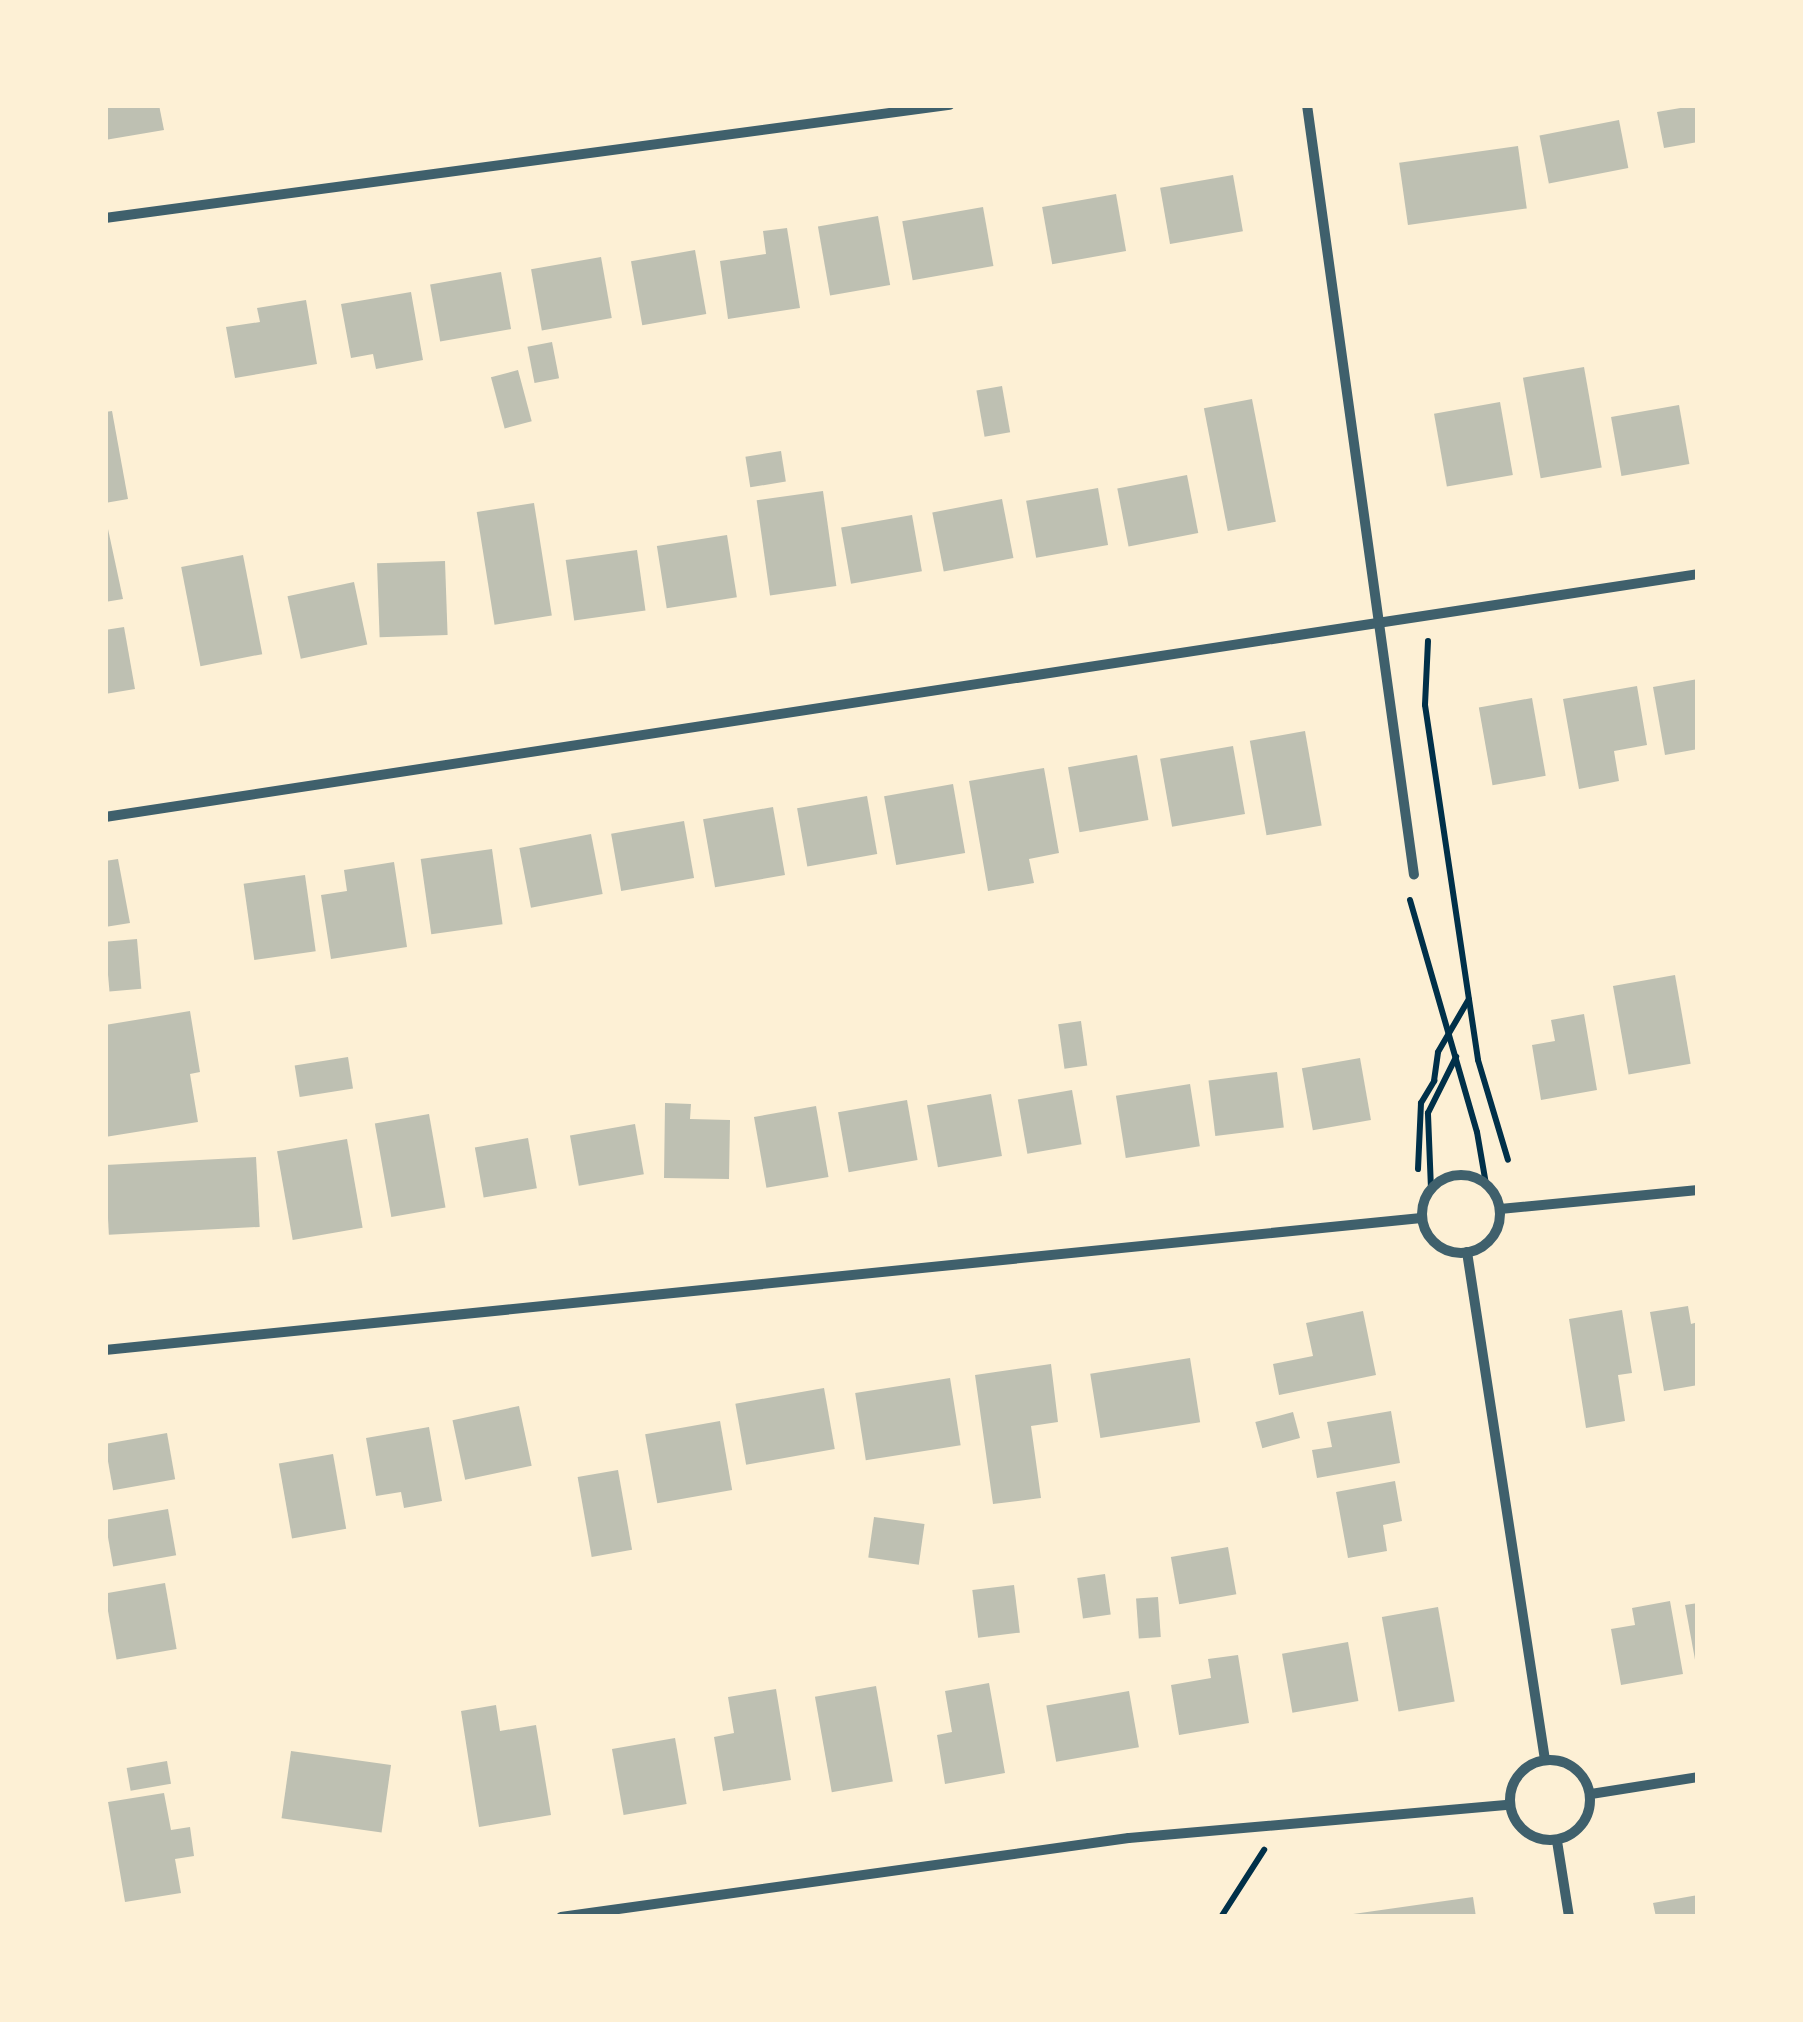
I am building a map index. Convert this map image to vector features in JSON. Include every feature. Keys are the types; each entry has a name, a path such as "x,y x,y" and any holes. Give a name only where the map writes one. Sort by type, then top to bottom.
{"street":[{"path":"105,218 949,105"},
{"path":"1307,105 1414,876"},
{"path":"105,817 1698,574"},
{"path":"1458,1175 1486,1184 1500,1210 1492,1238 1468,1252 1437,1245 1422,1218 1430,1188 1458,1175"},
{"path":"1500,1210 1698,1190"},
{"path":"105,1350 1422,1218"},
{"path":"1468,1252 1544,1760"},
{"path":"1544,1760 1575,1768 1591,1794 1584,1824 1558,1841 1535,1839 1518,1825 1509,1805 1518,1775 1544,1760"},
{"path":"1591,1794 1698,1777"},
{"path":"561,1917 1128,1838 1509,1805"},
{"path":"1558,1841 1569,1917"}],"path":[{"path":"1424,615 1430,659 1426,706 1478,1060 1508,1160"},
{"path":"1414,876 1410,898 1456,1056 1486,1184"},
{"path":"1418,1169 1421,1104 1448,1031 1469,998"},
{"path":"1430,1188 1428,1113 1456,1056"},
{"path":"1221,1917 1282,1824"}],"building":[{"path":"105,105 159,105 164,130 105,140"},
{"path":"1698,105 1698,142 1664,148 1657,112"},
{"path":"1619,120 1628,168 1549,184 1539,135"},
{"path":"1518,146 1527,208 1408,225 1399,163"},
{"path":"1233,175 1243,231 1170,244 1160,188"},
{"path":"1116,194 1126,251 1052,264 1042,207"},
{"path":"983,207 993,266 913,280 902,221"},
{"path":"878,216 890,285 830,296 818,227"},
{"path":"787,228 800,308 728,319 720,261 766,254 763,231"},
{"path":"695,250 706,314 642,325 631,261"},
{"path":"601,257 612,318 542,330 531,269"},
{"path":"501,272 511,329 440,342 430,285"},
{"path":"411,292 423,360 376,369 373,354 351,358 341,304"},
{"path":"306,300 317,364 235,378 226,327 260,322 257,308"},
{"path":"552,342 559,378 535,383 527,347"},
{"path":"1584,367 1602,467 1541,478 1523,378"},
{"path":"518,370 532,421 505,428 491,377"},
{"path":"1002,386 1010,432 985,437 976,391"},
{"path":"1252,399 1276,522 1228,531 1204,408"},
{"path":"1500,402 1513,475 1447,487 1434,414"},
{"path":"1679,405 1689,464 1621,476 1611,417"},
{"path":"112,411 128,499 105,503 105,412"},
{"path":"781,451 786,482 750,487 745,457"},
{"path":"1187,475 1198,533 1129,546 1117,489"},
{"path":"1098,488 1108,545 1036,558 1026,501"},
{"path":"823,491 836,586 770,595 757,500"},
{"path":"1002,499 1013,558 944,571 932,513"},
{"path":"534,503 552,616 495,625 477,512"},
{"path":"105,515 123,599 105,602"},
{"path":"912,515 922,571 851,584 841,528"},
{"path":"727,535 737,597 667,608 657,546"},
{"path":"637,550 645,610 574,620 566,560"},
{"path":"243,555 262,654 200,666 181,567"},
{"path":"445,561 448,635 380,637 377,563"},
{"path":"354,582 367,645 301,659 287,596"},
{"path":"124,627 135,689 105,694 105,630"},
{"path":"1698,679 1698,749 1665,755 1653,687"},
{"path":"1637,686 1647,745 1614,751 1619,781 1579,789 1563,699"},
{"path":"1532,698 1546,776 1493,785 1479,707"},
{"path":"1305,731 1322,826 1267,835 1250,741"},
{"path":"1233,746 1245,814 1172,827 1160,759"},
{"path":"1137,755 1148,820 1080,832 1068,767"},
{"path":"1044,768 1059,853 1029,859 1034,883 988,891 969,781"},
{"path":"953,784 965,853 896,865 884,796"},
{"path":"867,796 877,854 807,866 797,808"},
{"path":"773,807 785,875 715,887 703,819"},
{"path":"684,821 694,878 621,891 611,834"},
{"path":"591,834 603,894 531,908 519,848"},
{"path":"492,849 503,924 431,934 421,859"},
{"path":"118,859 130,923 105,927 105,861"},
{"path":"394,862 407,947 331,959 321,895 347,891 344,870"},
{"path":"305,875 316,951 254,960 244,884"},
{"path":"137,939 141,989 109,992 105,942"},
{"path":"1675,975 1691,1064 1629,1075 1613,986"},
{"path":"190,1011 200,1072 190,1074 198,1122 105,1137 105,1025"},
{"path":"1584,1014 1597,1090 1541,1100 1532,1045 1555,1041 1551,1020"},
{"path":"1081,1021 1087,1066 1064,1069 1058,1024"},
{"path":"348,1057 353,1089 300,1097 295,1065"},
{"path":"1360,1058 1371,1120 1313,1130 1302,1068"},
{"path":"1277,1072 1284,1128 1215,1136 1209,1080"},
{"path":"1190,1084 1200,1146 1126,1158 1116,1096"},
{"path":"1072,1090 1082,1144 1027,1154 1018,1100"},
{"path":"991,1094 1002,1156 938,1167 927,1105"},
{"path":"907,1100 918,1160 849,1172 838,1112"},
{"path":"665,1103 691,1104 690,1119 730,1120 729,1179 664,1178"},
{"path":"816,1106 829,1177 766,1188 754,1117"},
{"path":"429,1114 445,1208 391,1217 375,1124"},
{"path":"635,1124 644,1174 579,1186 570,1135"},
{"path":"528,1138 537,1188 484,1198 475,1147"},
{"path":"347,1139 363,1228 293,1240 277,1151"},
{"path":"256,1157 260,1227 109,1235 105,1165"},
{"path":"1688,1306 1691,1324 1698,1322 1698,1385 1664,1391 1650,1312"},
{"path":"1622,1310 1632,1373 1618,1375 1625,1421 1586,1428 1569,1319"},
{"path":"1363,1311 1376,1375 1279,1395 1273,1364 1313,1356 1306,1323"},
{"path":"1190,1358 1200,1422 1100,1438 1090,1374"},
{"path":"1051,1364 1058,1422 1031,1426 1041,1498 993,1504 975,1375"},
{"path":"950,1378 961,1445 866,1460 855,1393"},
{"path":"824,1388 835,1449 746,1465 735,1404"},
{"path":"519,1406 532,1466 465,1480 452,1420"},
{"path":"1391,1411 1400,1463 1317,1478 1312,1450 1332,1447 1327,1422"},
{"path":"1293,1412 1300,1438 1262,1448 1255,1422"},
{"path":"720,1421 732,1490 657,1503 645,1434"},
{"path":"429,1427 442,1501 404,1508 401,1492 376,1496 366,1438"},
{"path":"167,1433 175,1479 113,1490 105,1444"},
{"path":"333,1454 346,1529 292,1538 279,1464"},
{"path":"618,1470 632,1550 592,1557 578,1477"},
{"path":"1395,1481 1402,1521 1383,1525 1387,1551 1348,1558 1336,1492"},
{"path":"168,1509 176,1555 113,1566 105,1520"},
{"path":"874,1517 925,1524 919,1565 868,1558"},
{"path":"1228,1547 1236,1594 1179,1604 1171,1557"},
{"path":"1105,1574 1111,1615 1083,1618 1077,1578"},
{"path":"165,1583 177,1649 117,1660 105,1594"},
{"path":"1014,1585 1020,1633 978,1638 972,1590"},
{"path":"1158,1597 1161,1637 1139,1638 1136,1599"},
{"path":"1670,1601 1683,1674 1621,1685 1611,1629 1635,1625 1632,1608"},
{"path":"1698,1603 1698,1665 1696,1665 1685,1605"},
{"path":"1438,1607 1455,1702 1399,1711 1382,1617"},
{"path":"1348,1642 1358,1701 1292,1713 1282,1654"},
{"path":"1238,1655 1249,1723 1179,1735 1171,1685 1211,1678 1208,1659"},
{"path":"989,1683 1005,1773 945,1784 937,1735 952,1732 945,1691"},
{"path":"876,1686 893,1782 832,1792 815,1697"},
{"path":"776,1689 791,1780 723,1791 714,1737 734,1733 728,1697"},
{"path":"1129,1691 1139,1747 1056,1762 1046,1706"},
{"path":"496,1705 500,1731 536,1725 551,1815 479,1827 461,1711"},
{"path":"675,1738 687,1804 624,1815 612,1749"},
{"path":"291,1751 391,1765 382,1832 282,1818"},
{"path":"167,1761 171,1784 131,1791 127,1768"},
{"path":"164,1793 171,1830 190,1827 194,1856 175,1859 181,1893 125,1902 108,1802"},
{"path":"1698,1895 1698,1917 1656,1917 1653,1903"},
{"path":"1473,1897 1476,1917 1346,1917 1346,1915"}]}
